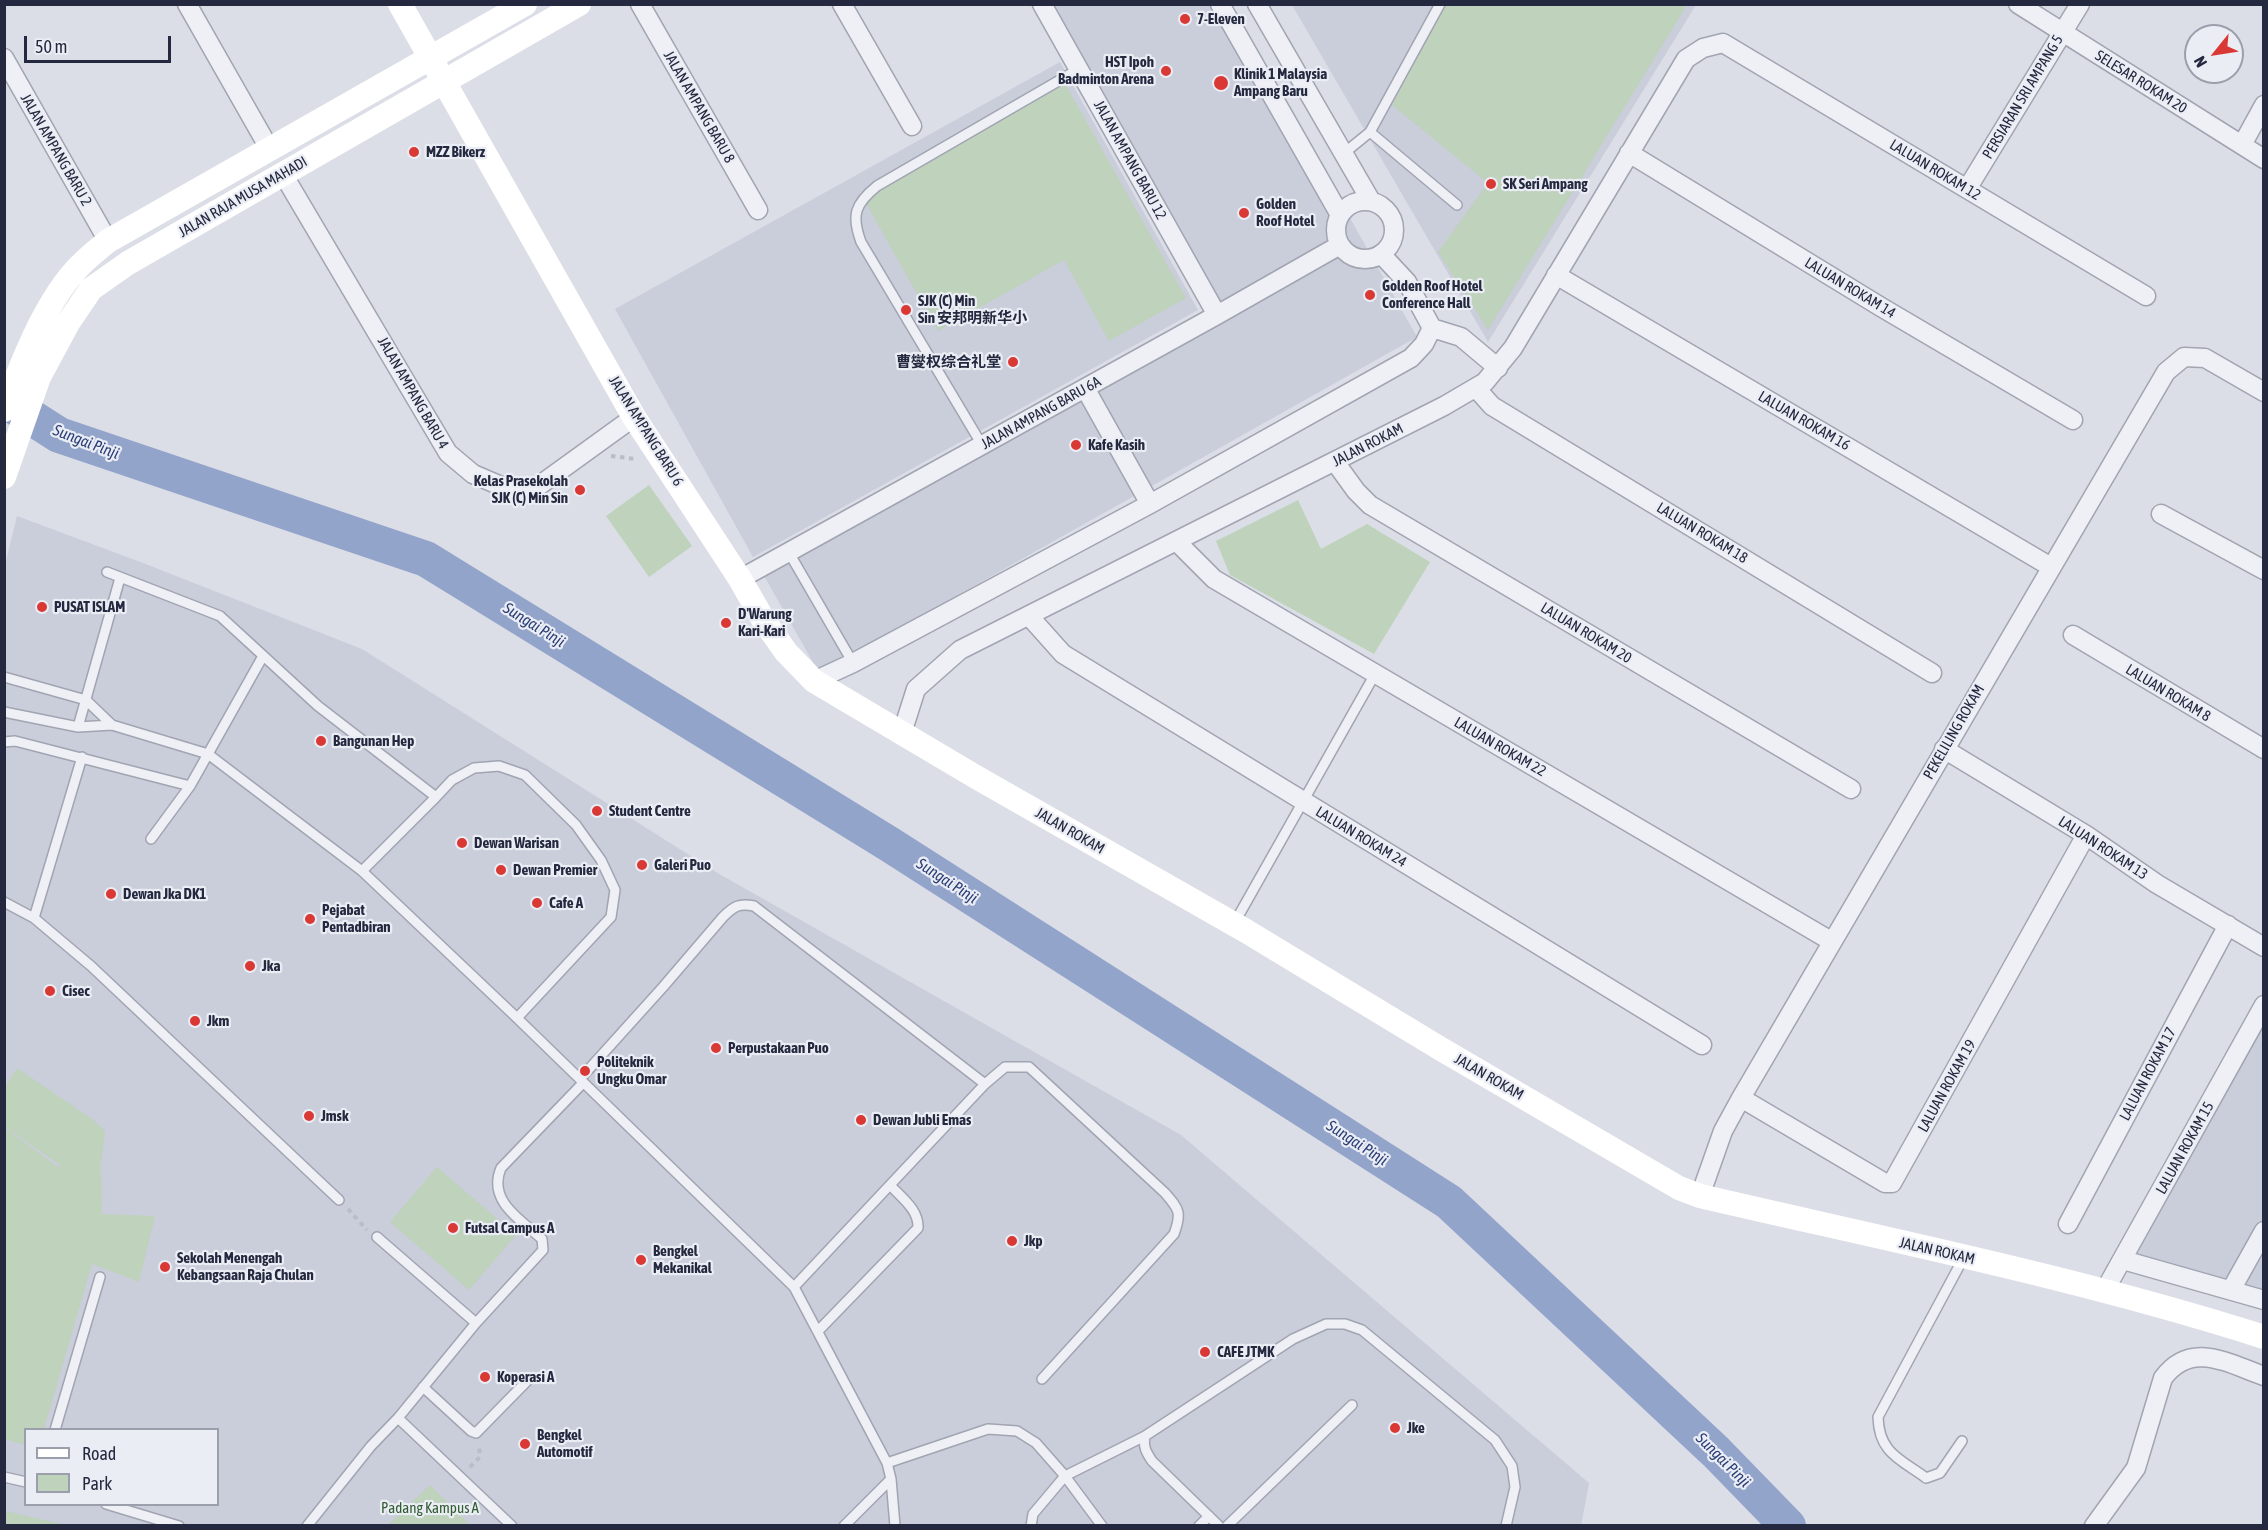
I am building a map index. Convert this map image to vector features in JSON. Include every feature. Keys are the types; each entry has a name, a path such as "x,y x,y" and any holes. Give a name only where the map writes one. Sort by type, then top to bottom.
{"main road":[{"path":"400,4 431,59"},
{"name":"JALAN RAJA MUSA MAHADI","path":"5,473 30,371 59,292 88,257 108,241 525,4"},
{"name":"JALAN RAJA MUSA MAHADI","path":"4,410 91,289 128,263 579,4"},
{"name":"JALAN AMPANG BARU 6","path":"431,59 634,417 740,579 764,621 786,652 814,681 902,733"},
{"name":"JALAN ROKAM","path":"902,733 1233,924 1679,1188 1701,1196 2105,1290 2264,1337"}],"street":[{"path":"187,4 269,148"},
{"name":"JALAN AMPANG BARU 8","path":"640,4 758,210"},
{"path":"842,4 912,126"},
{"name":"JALAN AMPANG BARU 12","path":"1042,4 1217,315"},
{"path":"1220,4 1340,215"},
{"path":"1257,4 1371,201"},
{"name":"SELESAR ROKAM 20","path":"2018,4 2264,159"},
{"name":"PERSIARAN SRI AMPANG 5","path":"1967,189 2080,4"},
{"name":"LALUAN ROKAM 12","path":"1723,43 2146,296"},
{"name":"JALAN ROKAM","path":"902,733 916,689 960,650 1335,462 1476,388 1498,368 1513,348 1686,59 1702,48 1723,43"},
{"name":"JALAN AMPANG BARU 2","path":"4,58 108,241"},
{"path":"2242,145 2264,105"},
{"name":"LALUAN ROKAM 14","path":"1629,153 1881,307 2073,420"},
{"name":"JALAN AMPANG BARU 4","path":"283,174 448,453 473,474 508,489 533,490 634,417"},
{"path":"1371,201 1380,205 1392,220 1392,238 1388,247 1381,254 1363,258 1346,252 1340,244 1336,230 1340,215 1353,203 1371,201"},
{"name":"JALAN AMPANG BARU 6A","path":"740,579 1217,315 1340,244"},
{"path":"1381,254 1407,282 1432,328 1461,337 1498,368"},
{"name":"LALUAN ROKAM 16","path":"1556,275 2051,567"},
{"path":"814,681 853,663 1150,504 1411,358 1424,344 1432,328"},
{"name":"PEKELILING ROKAM","path":"1701,1196 1723,1131 1741,1098 2166,372 2184,357 2205,358 2264,392"},
{"path":"1085,388 1150,504"},
{"name":"LALUAN ROKAM 18","path":"1476,388 1492,405 1932,673"},
{"name":"LALUAN ROKAM 20","path":"1335,462 1356,491 1370,505 1851,789"},
{"path":"2161,514 2264,570"},
{"name":"LALUAN ROKAM 22","path":"1177,542 1214,579 1832,941"},
{"name":"LALUAN ROKAM 24","path":"1029,616 1063,654 1702,1045"},
{"name":"LALUAN ROKAM 8","path":"2073,636 2264,749"},
{"name":"LALUAN ROKAM 13","path":"1944,749 2086,835 2157,884 2264,947"},
{"name":"LALUAN ROKAM 19","path":"1741,1098 1885,1183 1893,1183 2086,835"},
{"name":"LALUAN ROKAM 17","path":"2068,1224 2228,925"},
{"name":"LALUAN ROKAM 15","path":"2105,1290 2264,1005"},
{"path":"2231,1290 2264,1231"},
{"path":"2123,1260 2264,1300"},
{"path":"2094,1526 2136,1468 2163,1378 2171,1366 2183,1359 2197,1356 2211,1358 2264,1376"}],"lane":[{"path":"1343,154 1371,132 1440,4"},
{"path":"982,445 861,242 855,227 855,212 866,195 877,186 1079,69"},
{"path":"1371,132 1457,205"},
{"path":"789,551 853,663"},
{"path":"107,572 220,616 318,706 436,796"},
{"path":"78,727 120,578"},
{"path":"150,838 190,786 263,656"},
{"path":"1233,924 1376,674"},
{"path":"4,677 86,700 112,725"},
{"path":"4,712 78,727 112,725 208,754 363,871 794,1287 887,1464 891,1479 895,1526"},
{"path":"4,742 15,741 190,786"},
{"path":"34,918 82,757"},
{"path":"363,871 452,780 474,768 499,766 525,774 576,825 601,860 615,890 611,917 517,1018"},
{"path":"4,902 34,918 90,966 339,1200"},
{"path":"308,1526 371,1446 398,1418 476,1323 543,1250 542,1239 504,1204 498,1192 496,1180 501,1168 581,1081 732,907 740,903 754,906 985,1084"},
{"path":"794,1287 985,1084 1005,1067 1029,1067 1165,1193 1177,1207 1180,1219 1174,1234 1042,1379"},
{"path":"818,1331 918,1228 919,1220 913,1209 890,1185"},
{"path":"376,1237 476,1323"},
{"path":"1962,1441 1940,1473 1926,1478 1886,1449 1878,1432 1878,1417 1964,1257"},
{"path":"56,1428 100,1277"},
{"path":"1031,1526 1033,1514 1065,1476 1145,1436 1293,1339 1326,1324 1345,1324 1362,1330 1496,1440 1512,1466 1515,1487 1506,1526"},
{"path":"423,1387 476,1433 530,1378"},
{"path":"1227,1526 1352,1405"},
{"path":"398,1418 512,1526"},
{"path":"887,1464 988,1429 1017,1431 1036,1443 1065,1476 1102,1526"},
{"path":"1145,1436 1143,1443 1145,1451 1152,1461 1219,1526"},
{"path":"4,1477 24,1482"},
{"path":"844,1526 891,1479"},
{"path":"113,1506 179,1526"},
{"path":"1199,1526 1209,1516"}],"path":[{"path":"339,1200 363,1227 376,1237"},
{"path":"461,1478 480,1457 476,1433"}],"shaded area":[{"path":"1035,5 1230,5 1417,337 819,673 759,567 1209,314"},
{"name":"SK Seri Ampang","path":"1292,5 1696,5 1488,342"},
{"name":"SJK (C) Min Sin 安邦明新华小","path":"1060,62 1198,310 753,557 615,309"},
{"name":"Politeknik Ungku Omar","path":"17,516 362,649 721,875 1181,1135 1589,1483 1581,1526 5,1526 4,569"},
{"path":"2263,1001 2263,1305 2122,1261"}],"green space":[{"name":"SK Seri Ampang","path":"1445,5 1687,5 1488,330 1438,252 1488,183 1392,105"},
{"path":"1065,84 1186,298 1109,341 1064,260 938,331 863,198"},
{"path":"649,485 692,546 649,577 606,516"},
{"path":"1298,500 1321,549 1367,524 1430,562 1374,654 1230,575 1216,541"},
{"path":"17,1068 92,1119 105,1131 101,1163 102,1214 155,1216 139,1282 92,1264 44,1428 24,1428 24,1445 5,1439 5,1128 58,1167 60,1165 5,1127 5,1087"},
{"name":"Futsal Campus A","path":"437,1167 516,1235 469,1290 390,1222"},
{"name":"Padang Kampus A","path":"430,1485 470,1525 388,1525"},
{"path":"5,1511 62,1524 62,1525 5,1525"}],"waterway":[{"name":"Sungai Pinji","path":"4,400 59,435 426,559 889,844 1449,1202 1716,1452 1788,1526"}],"place":[{"name":"7-Eleven","path":"1185,19"},
{"name":"HST Ipoh Badminton Arena","path":"1166,71"},
{"name":"Klinik 1 Malaysia Ampang Baru","path":"1221,83"},
{"name":"MZZ Bikerz","path":"414,152"},
{"name":"SK Seri Ampang","path":"1491,184"},
{"name":"Golden Roof Hotel","path":"1244,213"},
{"name":"Golden Roof Hotel Conference Hall","path":"1370,295"},
{"name":"SJK (C) Min Sin 安邦明新华小","path":"906,310"},
{"name":"曹燮权综合礼堂","path":"1013,362"},
{"name":"Kafe Kasih","path":"1076,445"},
{"name":"Kelas Prasekolah SJK (C) Min Sin","path":"580,490"},
{"name":"PUSAT ISLAM","path":"42,607"},
{"name":"D'Warung Kari-Kari","path":"726,623"},
{"name":"Bangunan Hep","path":"321,741"},
{"name":"Student Centre","path":"597,811"},
{"name":"Dewan Warisan","path":"462,843"},
{"name":"Galeri Puo","path":"642,865"},
{"name":"Dewan Premier","path":"501,870"},
{"name":"Dewan Jka DK1","path":"111,894"},
{"name":"Cafe A","path":"537,903"},
{"name":"Pejabat Pentadbiran","path":"310,919"},
{"name":"Jka","path":"250,966"},
{"name":"Cisec","path":"50,991"},
{"name":"Jkm","path":"195,1021"},
{"name":"Perpustakaan Puo","path":"716,1048"},
{"name":"Politeknik Ungku Omar","path":"585,1071"},
{"name":"Jmsk","path":"309,1116"},
{"name":"Dewan Jubli Emas","path":"861,1120"},
{"name":"Futsal Campus A","path":"453,1228"},
{"name":"Jkp","path":"1012,1241"},
{"name":"Bengkel Mekanikal","path":"641,1260"},
{"name":"Sekolah Menengah Kebangsaan Raja Chulan","path":"165,1267"},
{"name":"CAFE JTMK","path":"1205,1352"},
{"name":"Koperasi A","path":"485,1377"},
{"name":"Jke","path":"1395,1428"},
{"name":"Bengkel Automotif","path":"525,1444"}]}
